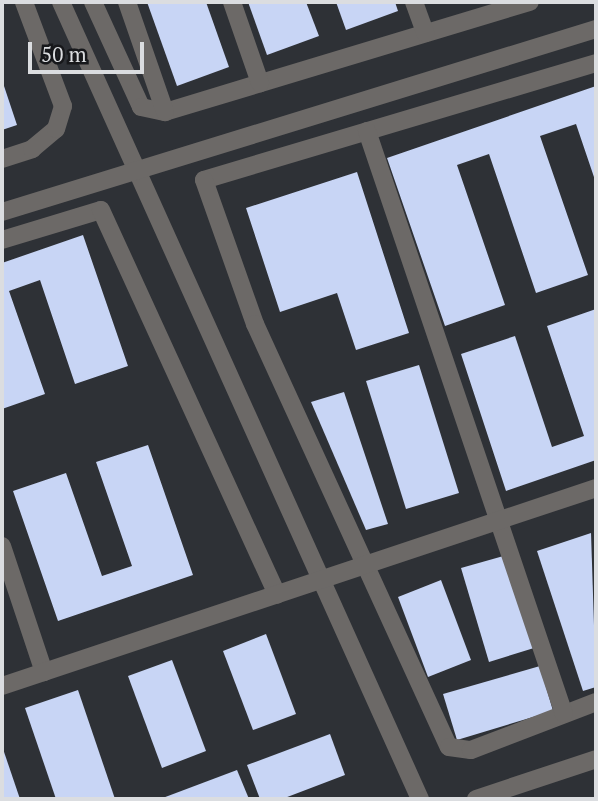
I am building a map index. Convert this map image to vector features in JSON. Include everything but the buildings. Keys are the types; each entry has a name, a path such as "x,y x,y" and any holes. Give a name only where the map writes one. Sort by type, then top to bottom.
{"street":[{"path":"2,159 32,149 56,129 63,106 24,2"},
{"path":"61,2 140,171 420,799"},
{"path":"93,2 141,107 165,112 530,2"},
{"path":"127,2 165,112"},
{"path":"232,2 260,83"},
{"path":"414,2 425,33"},
{"path":"2,212 596,30"},
{"path":"596,63 204,180 255,324 449,747 471,750 596,702"},
{"path":"368,131 564,714"},
{"path":"2,240 101,210 277,595"},
{"path":"2,686 596,488"},
{"path":"2,546 44,672"},
{"path":"475,799 596,759"}]}
